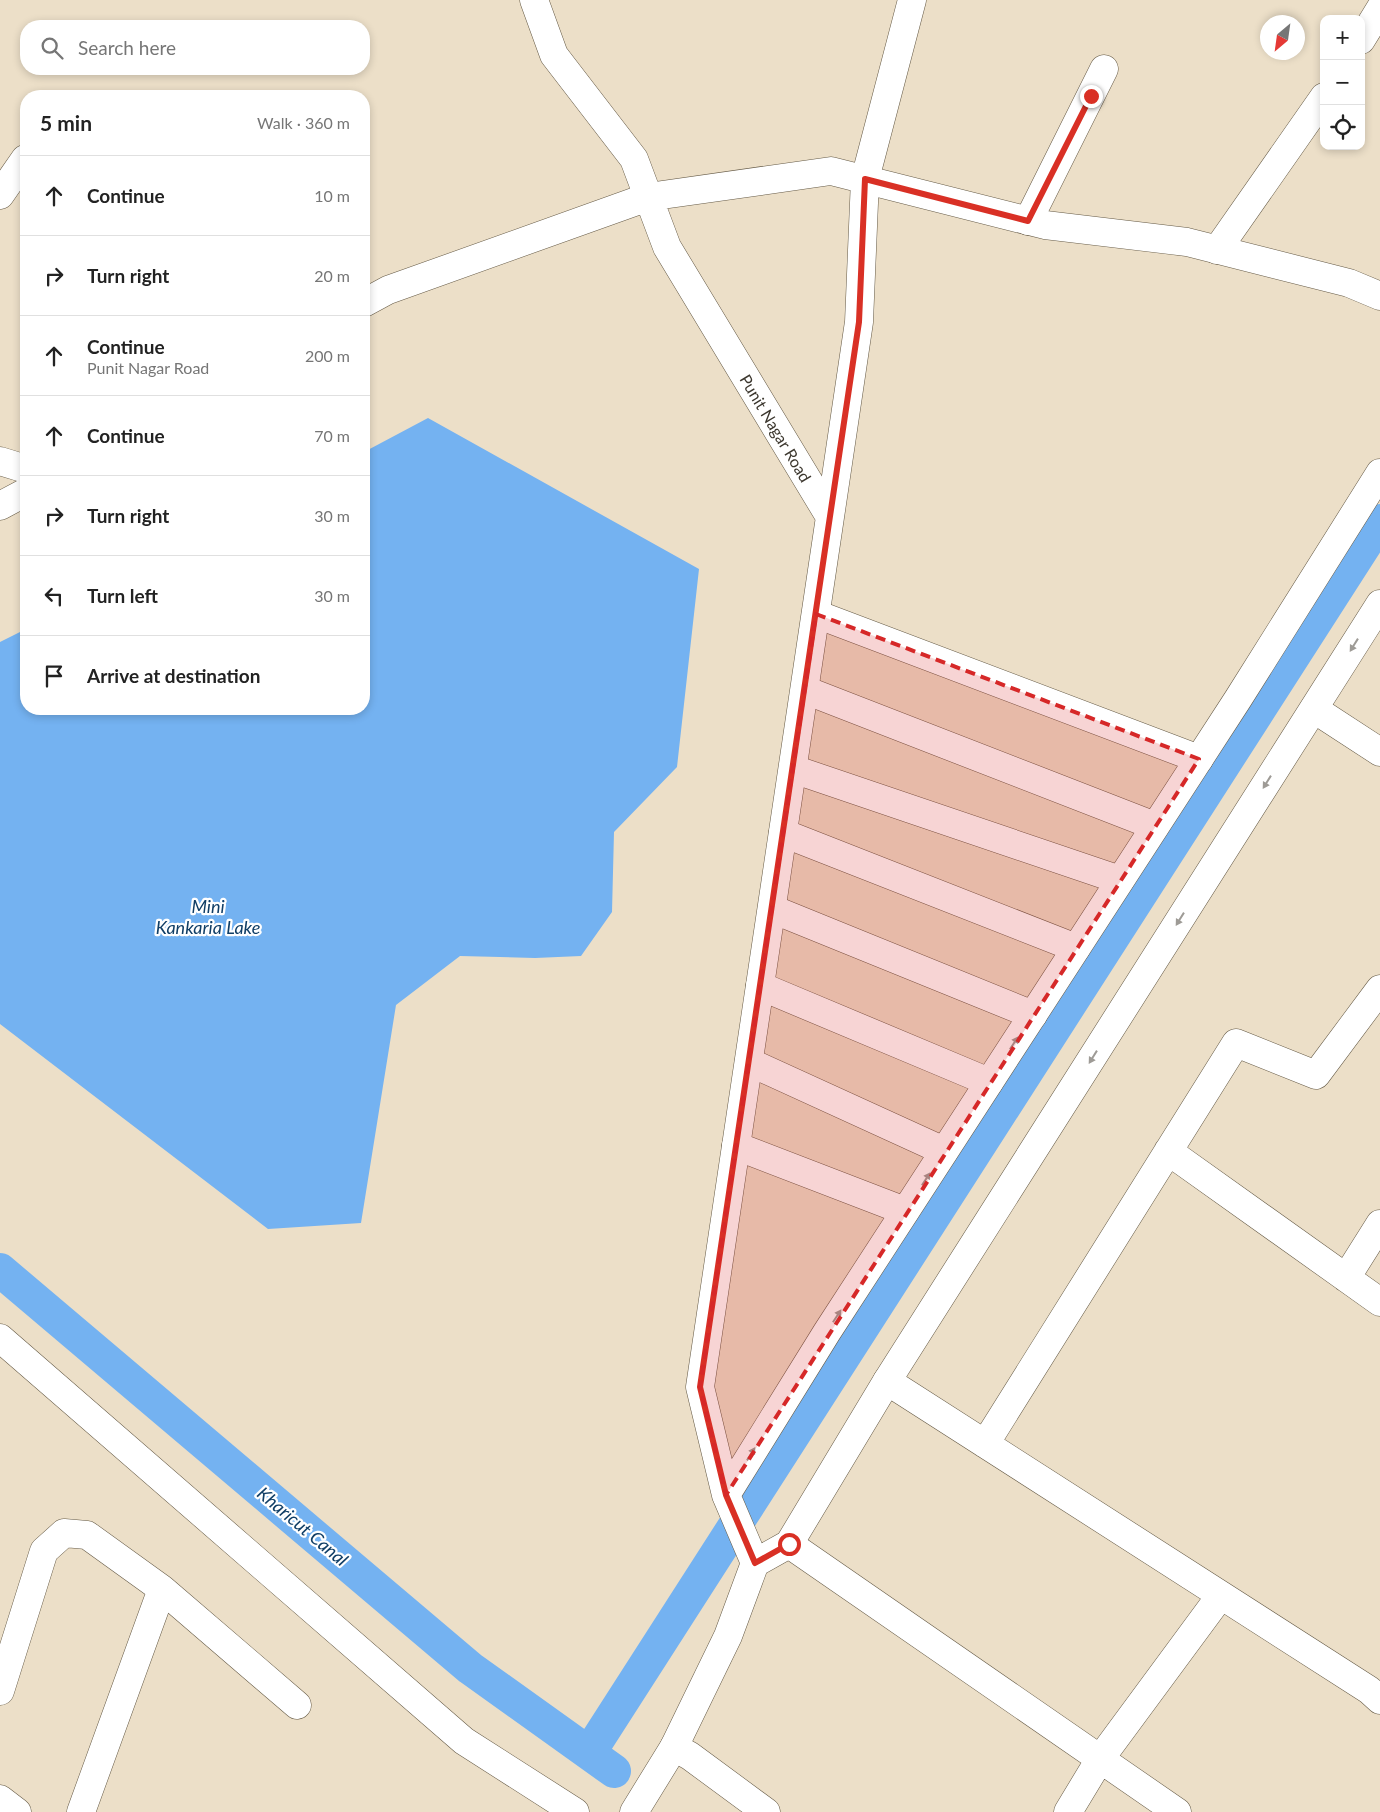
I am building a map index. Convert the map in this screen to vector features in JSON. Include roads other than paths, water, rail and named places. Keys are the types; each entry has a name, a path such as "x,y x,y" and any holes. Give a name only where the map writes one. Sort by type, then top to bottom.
{"street":[{"name":"Punit Nagar Road","path":"534,0 554,55 634,158 666,247 830,517"},
{"path":"755,1562 726,1496 700,1387 859,322 865,179 912,0"},
{"path":"1365,34 1380,10"},
{"path":"1028,221 1104,69"},
{"path":"1217,250 1320,103"},
{"path":"0,195 20,166"},
{"path":"370,300 388,290 648,197 831,171 1045,225 1187,242 1349,284 1380,296"},
{"path":"0,461 20,467"},
{"path":"726,1496 827,1332 1199,759 1380,473"},
{"path":"0,506 20,495"},
{"path":"634,1812 674,1747 728,1636 755,1562 789,1544 887,1381 1380,604"},
{"path":"816,614 1199,759"},
{"path":"805,690 1155,826"},
{"path":"1314,708 1380,752"},
{"path":"793,769 1120,880"},
{"path":"783,833 1076,948"},
{"path":"772,909 1033,1015"},
{"path":"760,986 989,1082"},
{"path":"985,1444 1236,1043 1316,1075 1380,989"},
{"path":"749,1062 944,1151"},
{"path":"736,1146 905,1211"},
{"path":"1168,1151 1380,1302"},
{"path":"1346,1278 1380,1224"},
{"path":"4,1351 464,1741 575,1812"},
{"path":"887,1381 1369,1690 1380,1699"},
{"path":"0,1691 44,1551 64,1533 87,1536 162,1589 297,1705"},
{"path":"789,1544 1177,1812"},
{"path":"82,1812 162,1589"},
{"path":"1068,1812 1100,1759 1221,1595"},
{"path":"674,1747 690,1756 766,1812"},
{"path":"0,1799 17,1812"}],"water":[{"name":"Mini Kankaria Lake","path":"428,418 699,569 677,767 614,832 612,912 581,956 535,958 460,956 396,1005 361,1223 268,1229 0,1024 0,642 20,632 20,715 370,715 370,449"}],"waterway":[{"path":"589,1753 1380,521"},
{"name":"Kharicut Canal","path":"0,1270 470,1668 614,1771"}]}
